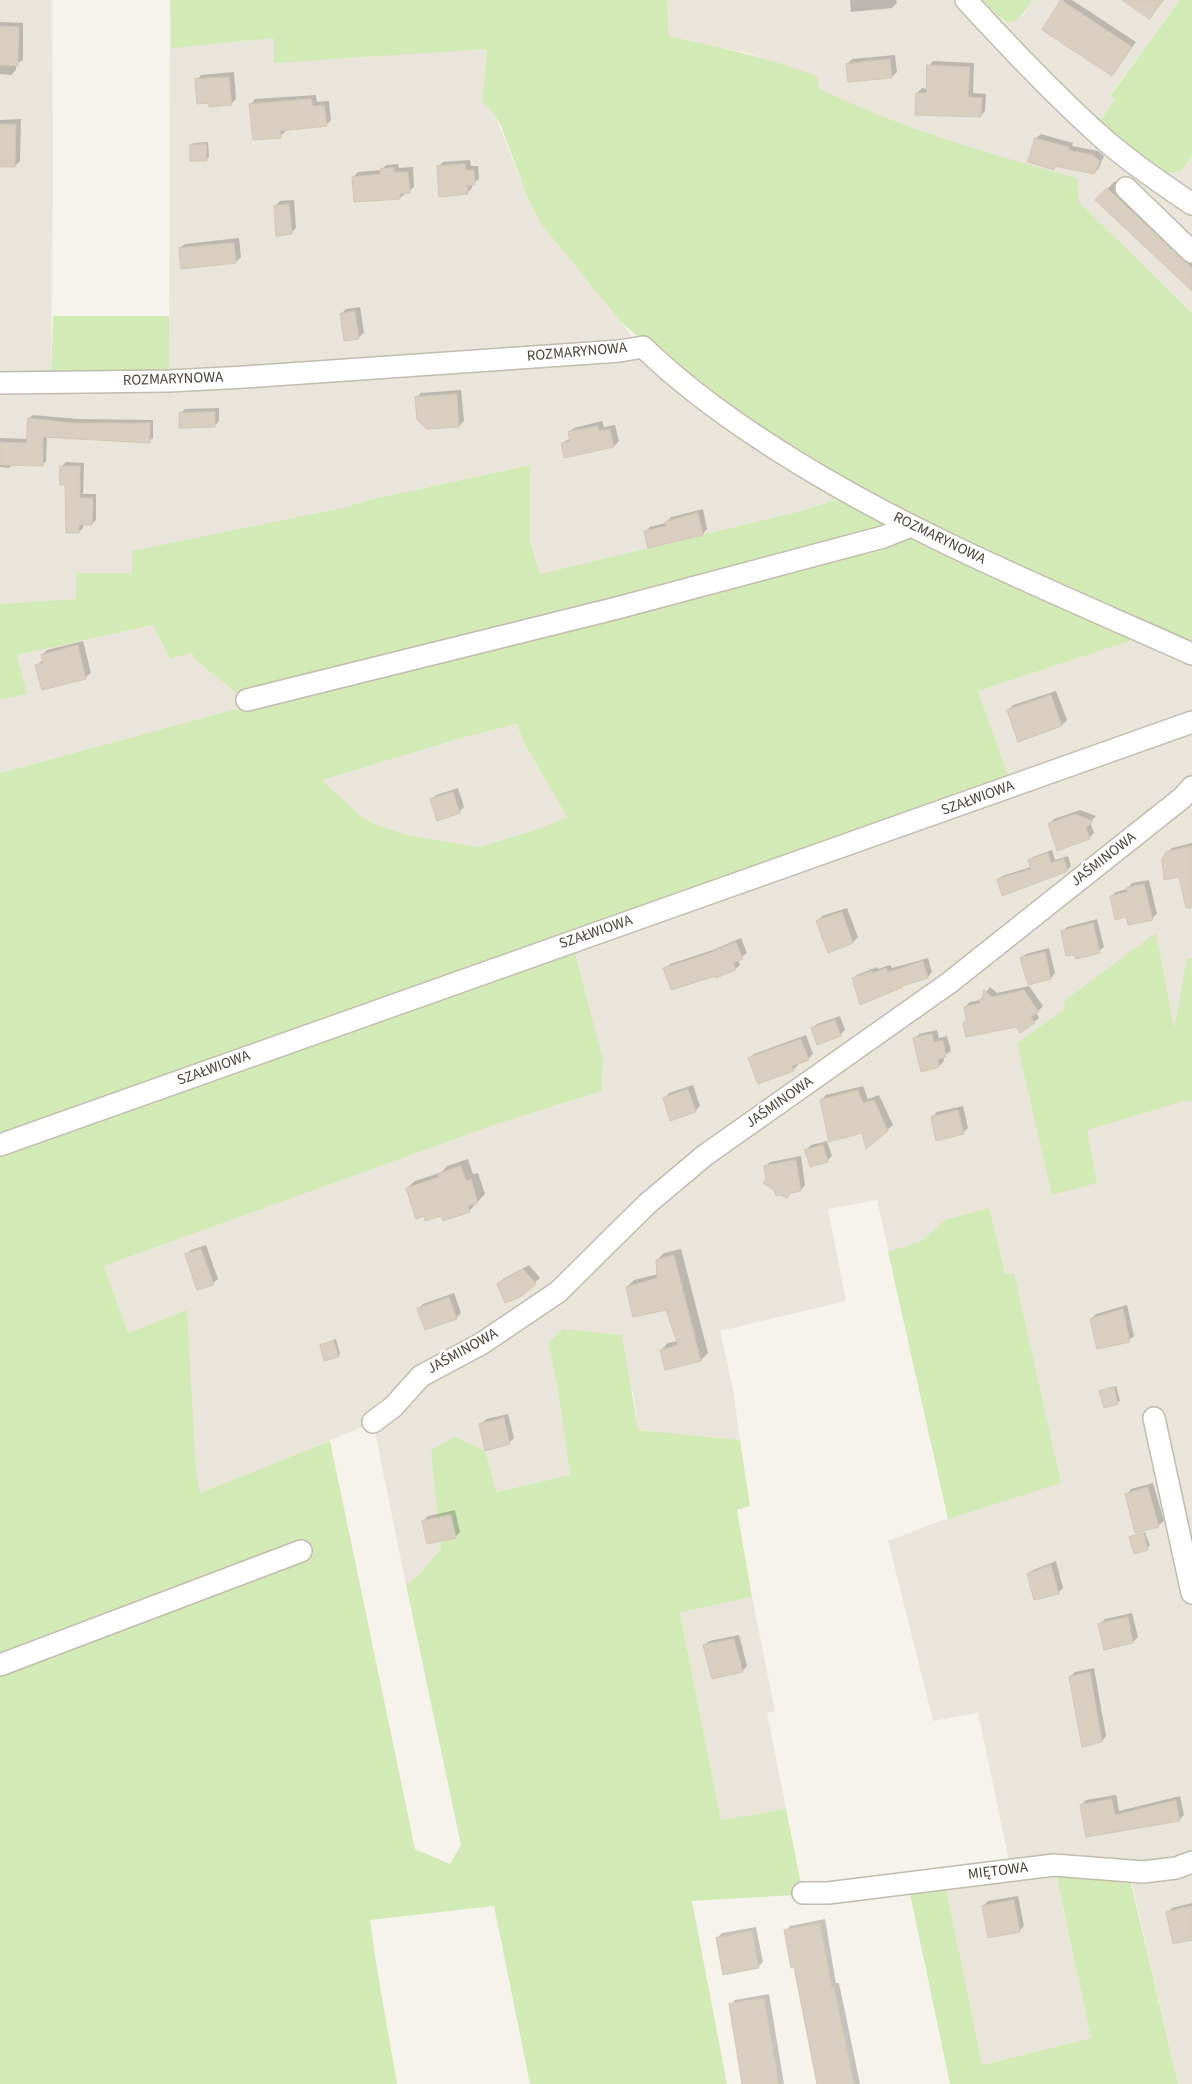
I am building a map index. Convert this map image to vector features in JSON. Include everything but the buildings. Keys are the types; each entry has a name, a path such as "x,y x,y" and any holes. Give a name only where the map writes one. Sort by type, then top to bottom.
{"street":[{"path":"966,0 1100,136 1161,184 1192,204"},
{"path":"1126,188 1192,252"},
{"name":"ROZMARYNOWA","path":"0,383 169,381 245,377 620,351 643,347 728,417 787,456 875,508 954,547 1192,654"},
{"path":"247,700 617,608 883,536 911,526"},
{"name":"SZAŁWIOWA","path":"0,1145 1192,722"},
{"name":"JAŚMINOWA","path":"374,1422 393,1407 422,1376 482,1344 558,1292 647,1204 704,1156 949,983 1182,798 1192,787"},
{"path":"1154,1418 1192,1593"},
{"path":"0,1665 301,1551"},
{"name":"MIĘTOWA","path":"803,1893 828,1893 1054,1865 1143,1872 1176,1868 1192,1862"}],"shaded area":[{"path":"0,0 52,0 53,171 51,372 0,379"},
{"path":"170,0 487,49 482,101 495,115 527,196 541,224 645,354 806,478 838,499 801,511 540,574 530,541 529,465 369,500 346,507 133,551 132,573 76,599 0,604 0,383 169,381"},
{"path":"667,0 982,0 1004,22 1023,16 1032,0 1180,0 1110,95 1181,171 1192,156 1192,313 1079,202 976,151 861,109 820,89 817,76 747,53 669,36"},
{"path":"153,625 170,659 192,653 197,661 252,705 0,773 0,700 27,694 16,655"},
{"path":"1133,640 1192,665 1192,711 1009,778 978,691"},
{"path":"1192,722 1192,956 1187,959 1188,1100 1192,1103 1192,2084 1178,2084 1129,1870 1054,1866 1091,2038 981,2065 944,1879 1011,1870 978,1713 933,1721 888,1541 948,1518 877,1200 828,1209 846,1301 720,1331 733,1389 740,1440 638,1430 633,1392 548,1343 558,1390 570,1475 495,1492 432,1449 441,1548 418,1576 406,1585 373,1422 200,1493 0,1543 187,1311 128,1333 104,1266 497,1124 602,1091 603,1059 572,941"},
{"path":"518,724 525,746 567,817 536,830 479,847 407,835 374,824 358,814 321,780 458,739"},
{"path":"752,1597 775,1711 767,1713 786,1809 721,1820 680,1611"}],"green space":[{"path":"170,0 667,0 669,36 744,53 817,76 820,89 882,116 946,140 1077,178 1079,202 1192,313 1192,649 904,514 799,456 655,351 621,322 541,224 527,196 501,126 495,115 482,101 487,49 274,63 274,38 171,48"},
{"path":"982,0 1032,0 1019,18 1008,22 997,15"},
{"path":"1180,0 1192,0 1192,156 1181,171 1165,173 1110,133 1101,120 1115,100 1110,96"},
{"path":"53,316 169,316 169,381 51,372"},
{"path":"530,465 530,541 540,574 801,511 838,499 1133,640 978,691 1009,778 572,941 603,1059 602,1091 497,1124 104,1266 128,1333 187,1310 196,1472 200,1493 330,1441 415,1849 450,1864 461,1845 406,1585 418,1576 441,1548 431,1450 455,1437 485,1451 496,1492 570,1475 558,1390 548,1343 563,1329 622,1335 638,1430 740,1440 750,1506 737,1510 752,1597 680,1612 721,1820 786,1809 803,1893 828,1893 692,1901 727,2084 530,2084 494,1906 370,1920 397,2084 0,2084 0,773 251,705 197,661 192,653 170,659 153,625 17,655 27,694 0,700 0,604 76,599 76,573 132,573 132,551 346,507 369,500","holes":["517,724 525,745 567,817 536,830 479,847 407,835 374,824 358,814 322,780 458,739"]},
{"path":"1156,933 1174,1029 1187,959 1192,957 1192,1103 1187,1100 1087,1130 1097,1183 1052,1195 1017,1043 1065,1009 1064,1001"},
{"path":"989,1208 1005,1274 1014,1273 1061,1483 948,1519 888,1252 922,1241 945,1220"},
{"path":"1054,1865 1128,1870 1178,2084 950,2084 908,1884 944,1879 982,2065 1091,2038"}]}
